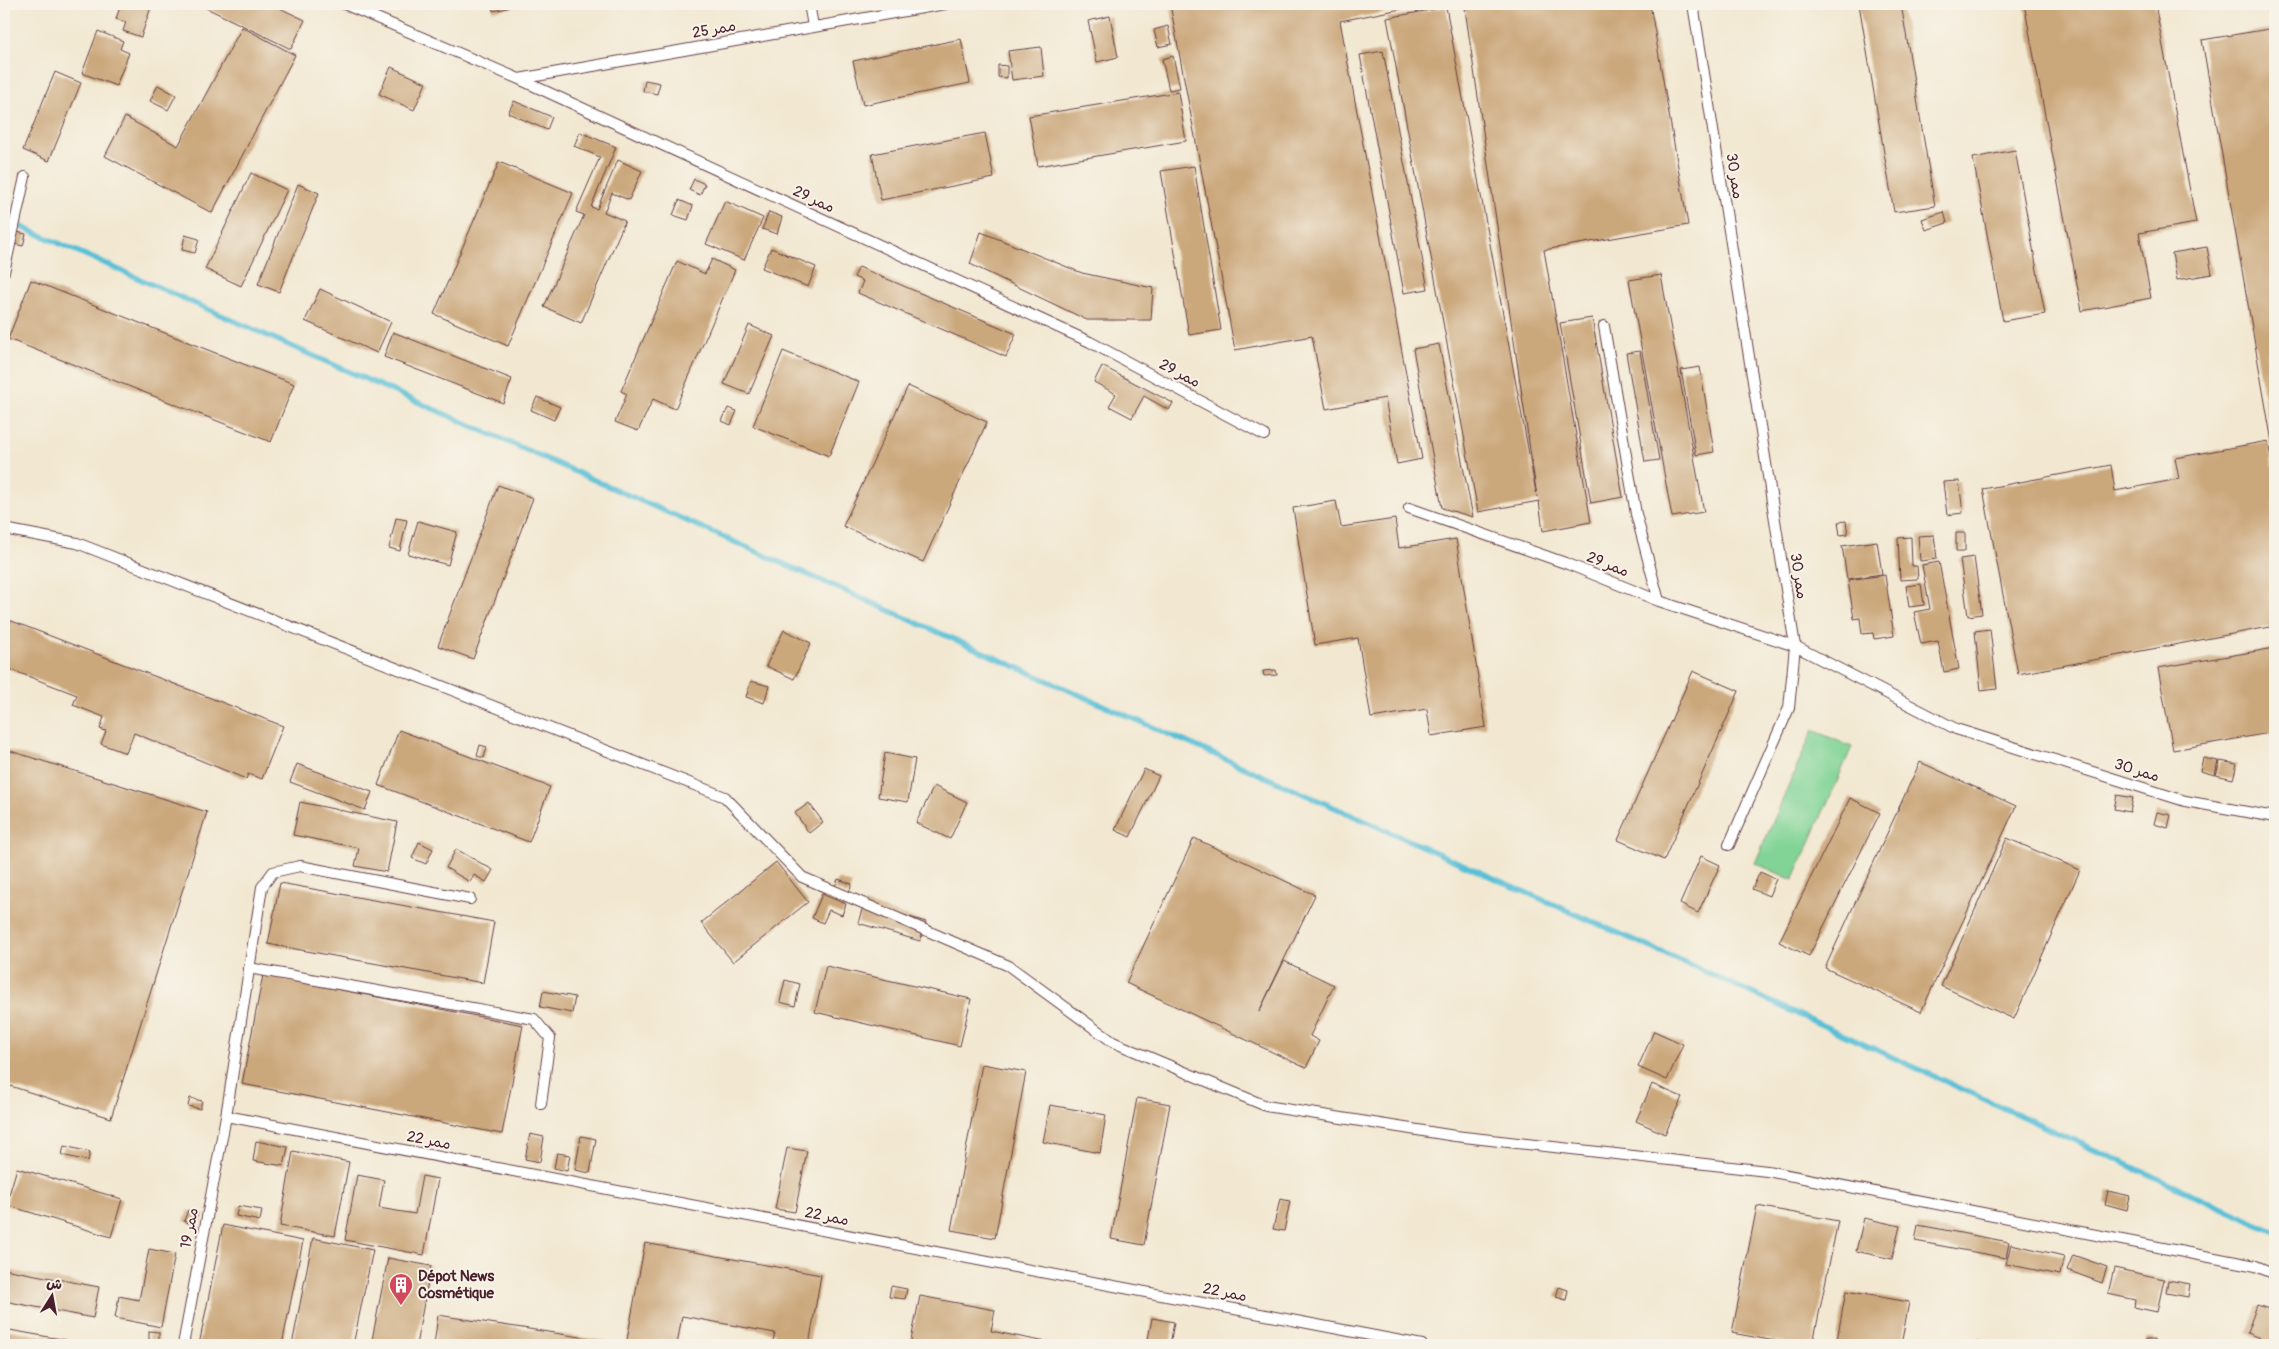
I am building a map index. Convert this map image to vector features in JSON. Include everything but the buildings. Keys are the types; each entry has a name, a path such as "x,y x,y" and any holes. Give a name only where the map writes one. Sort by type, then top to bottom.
{"lane":[{"name":"ممر 29","path":"344,4 518,79 1090,342 1264,436"},
{"path":"809,4 812,26"},
{"name":"ممر 25","path":"518,79 945,4"},
{"name":"ممر 30","path":"1693,4 1795,646 1956,729 2185,801 2275,817"},
{"path":"5,267 25,176"},
{"path":"1604,326 1636,514 1659,601"},
{"name":"ممر 29","path":"1409,508 1568,564 1659,601 1795,646"},
{"path":"4,529 77,543 725,797 802,878 1009,966 1113,1042 1266,1106 1455,1136 1767,1171 2247,1264 2275,1274"},
{"path":"1729,845 1789,708 1795,646"},
{"name":"ممر 19","path":"183,1345 226,1116 262,887 273,872 300,866 470,899"},
{"path":"249,968 534,1019 550,1038 541,1104"},
{"name":"ممر 22","path":"226,1116 1422,1345"}],"green space":[{"path":"1813,730 1852,747 1793,880 1755,863"}],"waterway":[{"path":"4,219 1686,963 2275,1232"}],"place":[{"name":"Dépot News Cosmétique","path":"401,1306"}]}
